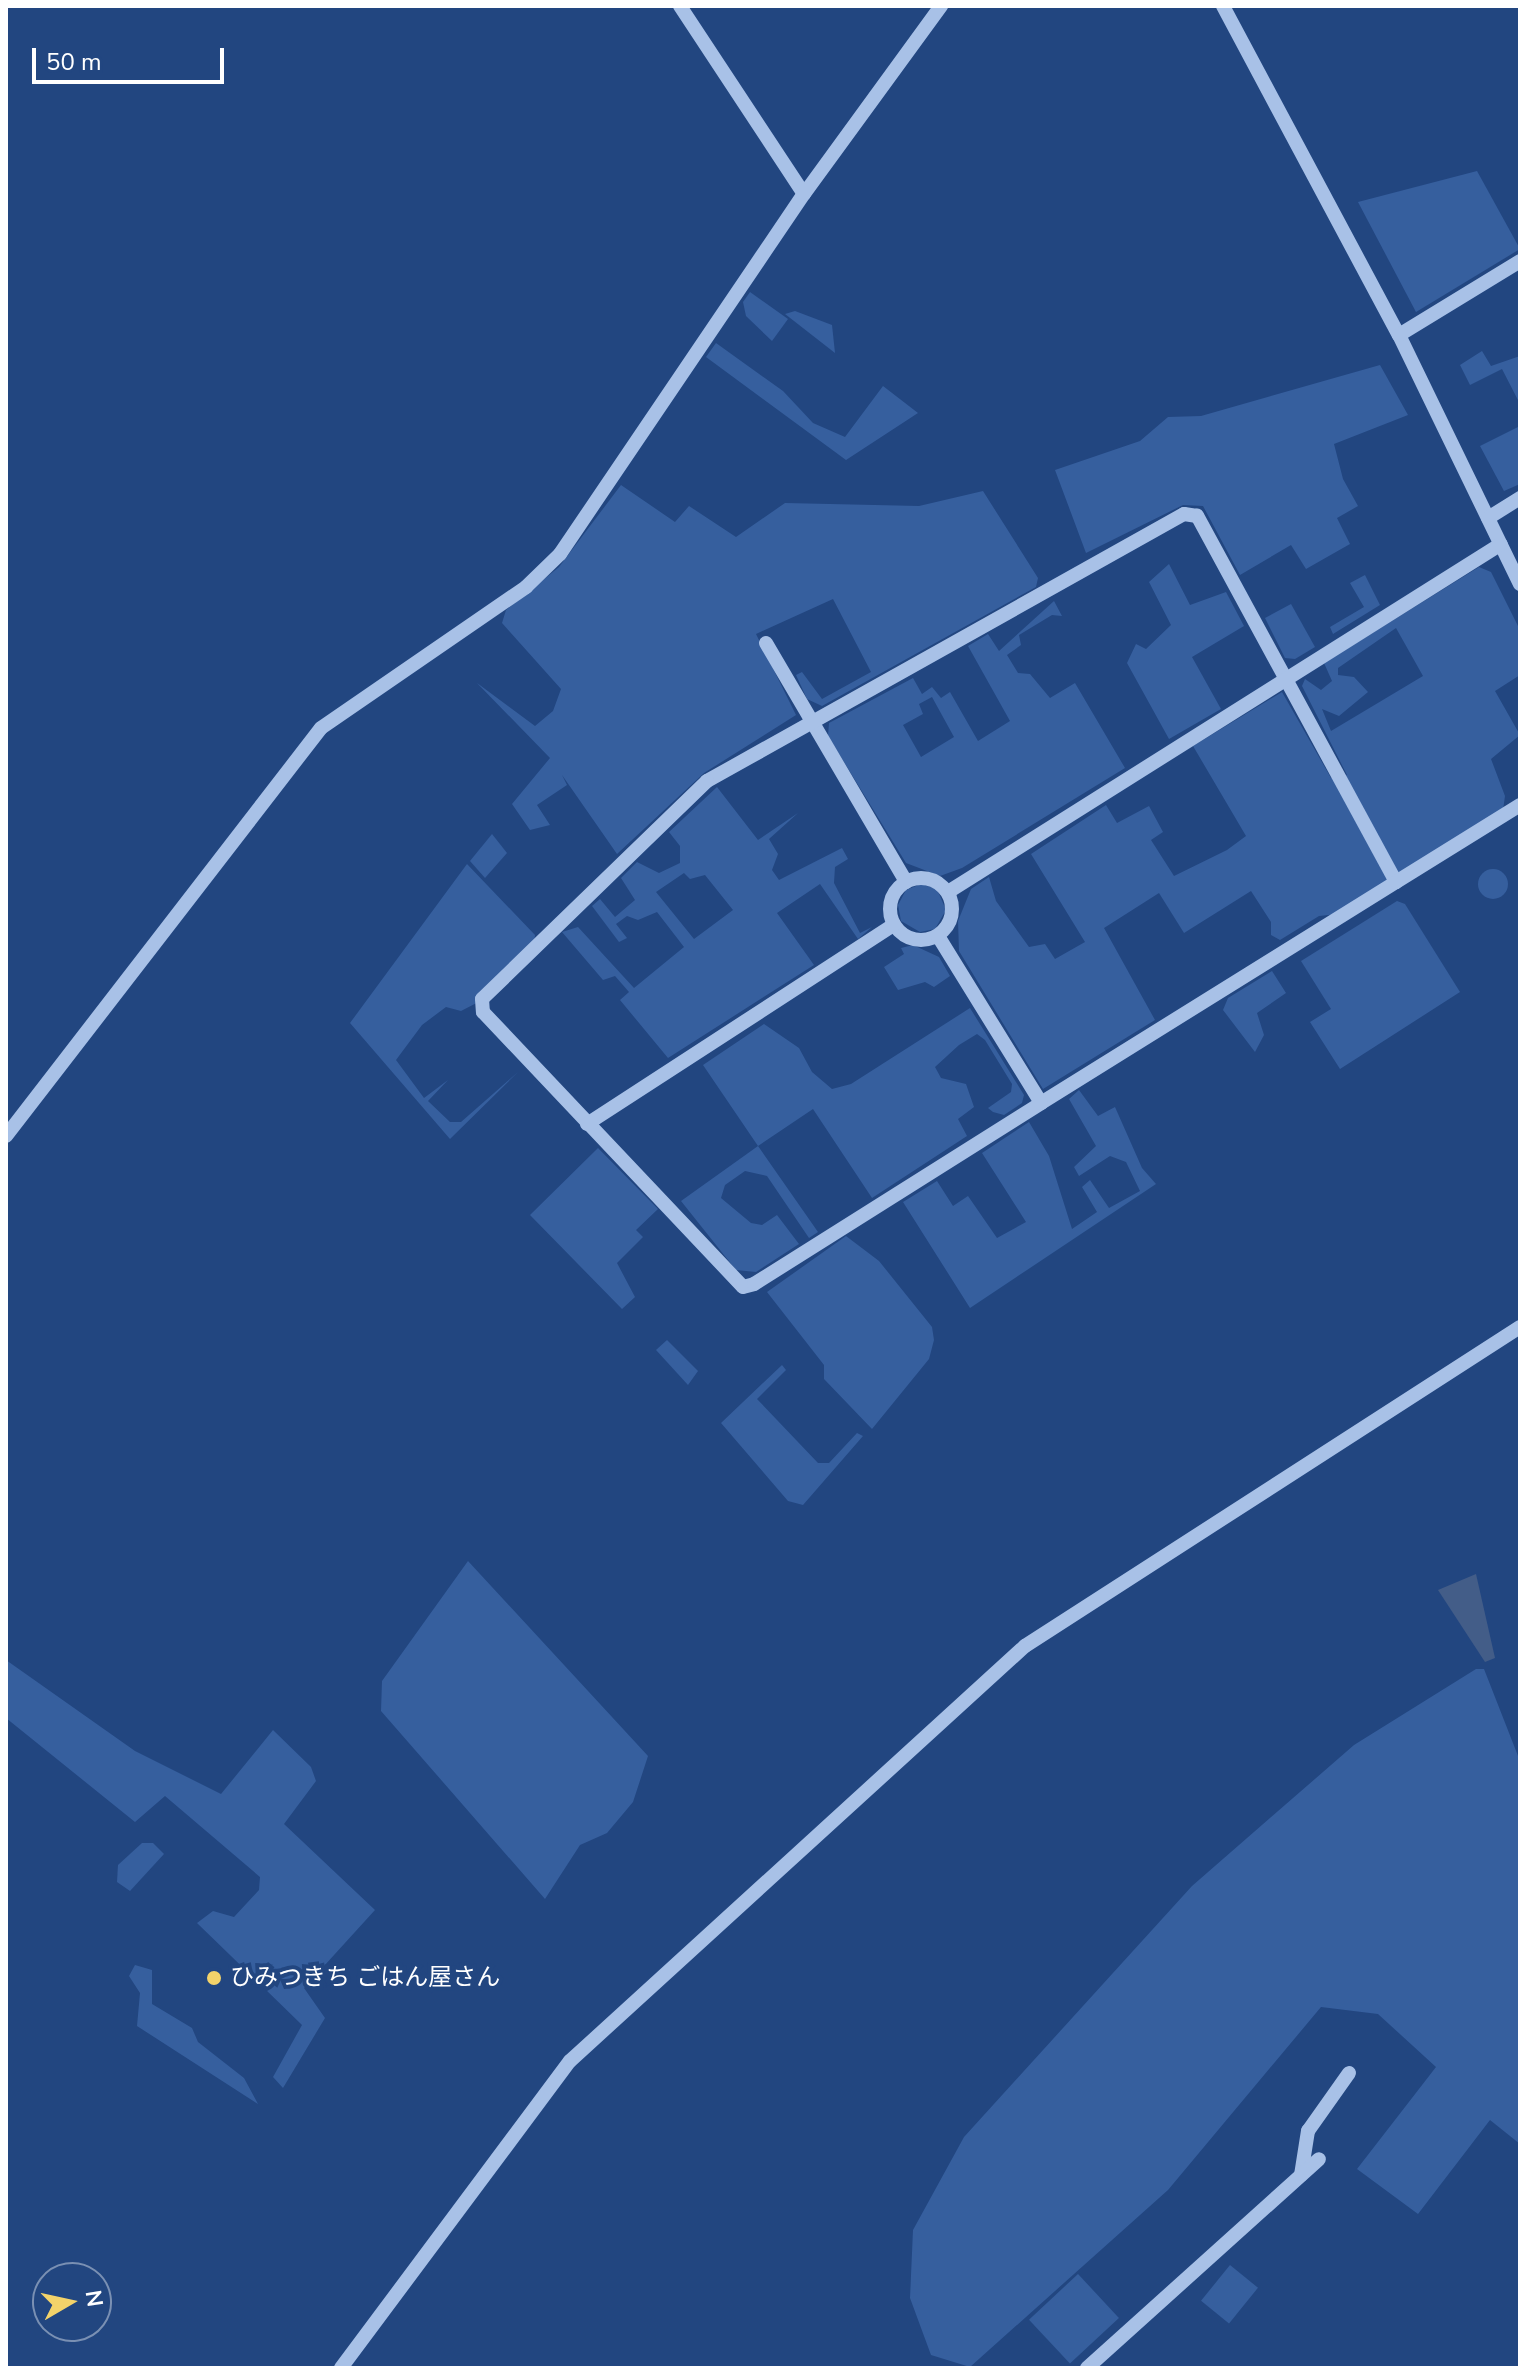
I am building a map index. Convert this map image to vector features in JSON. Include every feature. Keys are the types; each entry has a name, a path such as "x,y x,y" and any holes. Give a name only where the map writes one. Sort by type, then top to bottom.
{"street":[{"path":"680,6 804,194"},
{"path":"6,1136 321,728 526,587 560,554 804,194 941,6"},
{"path":"1223,6 1399,335 1520,584"},
{"path":"1399,335 1520,261"},
{"path":"1488,518 1520,498"},
{"path":"1396,882 1197,516 1184,514 707,781 482,999 483,1012 743,1287 1041,1103 1520,805"},
{"path":"948,892 1285,676 1501,544"},
{"path":"766,643 906,882"},
{"path":"931,879 948,892 953,911 938,936 909,938 894,925 890,904 906,882 931,879"},
{"path":"587,1124 894,925"},
{"path":"938,936 1041,1103"},
{"path":"341,2368 570,2061 1025,1646 1520,1327"},
{"path":"1301,2175 1308,2131 1349,2073"},
{"path":"1087,2368 1319,2159"}],"shaded area":[{"path":"1477,171 1520,249 1416,312 1358,202"},
{"path":"750,292 788,319 772,341 746,316 743,302"},
{"path":"795,311 832,325 835,353 785,314"},
{"path":"716,343 783,391 813,423 845,437 883,386 918,413 846,460 706,357"},
{"path":"1482,351 1491,366 1520,356 1520,404 1502,369 1470,385 1460,365"},
{"path":"1380,365 1408,415 1334,444 1343,479 1358,506 1337,518 1350,544 1306,569 1291,545 1240,575 1203,506 1183,505 1086,553 1055,470 1140,441 1168,417 1201,416"},
{"path":"1520,426 1520,484 1504,491 1480,446"},
{"path":"621,485 675,522 689,506 736,537 785,503 919,506 983,491 1038,578 1036,587 822,706 807,699 796,675 802,672 822,699 871,672 833,599 756,634 796,715 704,773 617,854 562,775 567,785 537,805 550,825 530,830 512,804 550,758 477,683 535,726 553,711 561,689 502,623 506,610 559,567"},
{"path":"1169,564 1190,605 1226,592 1244,626 1192,657 1221,709 1169,739 1127,663 1136,644 1146,649 1171,625 1149,582"},
{"path":"1479,567 1491,572 1520,630 1520,675 1495,691 1520,735 1491,759 1505,796 1503,810 1338,914 1319,916 1280,940 1271,935 1271,922 1251,891 1184,933 1159,893 1104,928 1155,1020 1043,1089 959,951 958,921 971,889 989,877 996,901 1029,947 1045,944 1055,959 1085,942 1031,854 1106,805 1117,823 1149,806 1163,832 1151,840 1174,876 1227,850 1246,836 1193,746 1282,692 1331,778 1347,775 1302,686 1305,679 1321,690 1332,681 1324,663","holes":["1396,628 1423,676 1331,731 1322,709 1339,716 1368,692 1354,677 1338,675 1338,668"]},
{"path":"1365,575 1380,605 1333,634 1330,627 1364,607 1350,583"},
{"path":"1054,601 1062,616 1052,615 1019,635 1021,645 1007,655 1018,673 1030,674 1050,698 1075,683 1125,768 962,868 940,876 906,863 828,736 829,723 913,678 922,694 932,687 941,698 950,692 978,741 1010,721 968,646 988,634 999,651","holes":["932,697 954,737 921,757 903,725 923,714 919,704"]},
{"path":"1291,604 1315,647 1295,659 1285,658 1265,618"},
{"path":"717,787 758,840 798,813 769,839 778,854 772,870 779,880 842,848 848,859 835,867 834,883 860,933 872,927 858,939 820,884 777,913 814,965 668,1058 620,1000 629,992 615,976 603,980 562,932 578,927 634,988 684,947 657,912 638,920 627,916 616,924 627,938 619,942 592,906 600,899 615,917 635,900 621,878 637,862 659,873 680,863 680,846 669,832","holes":["684,873 690,879 705,875 733,910 694,939 656,892"]},
{"path":"492,834 507,853 485,878 470,861"},
{"path":"467,864 535,935 534,945 492,995 461,1011 446,1007 422,1025 396,1060 424,1098 448,1080 428,1101 450,1122 461,1122 518,1072 450,1139 350,1023"},
{"path":"1493,869 1504,873 1508,884 1504,895 1493,899 1482,895 1478,884 1482,873"},
{"path":"921,884 937,889 946,910 935,929 920,932 901,921 898,905 906,890"},
{"path":"1397,901 1405,904 1460,992 1340,1069 1310,1022 1331,1009 1301,961"},
{"path":"913,945 939,957 950,976 934,987 925,982 898,990 884,967 904,954 901,948"},
{"path":"1272,971 1286,993 1257,1013 1264,1035 1255,1052 1223,1010 1228,998"},
{"path":"970,1008 1024,1095 1022,1103 1004,1115 993,1112 988,1108 1011,1092 1012,1084 985,1040 977,1034 959,1045 935,1067 941,1078 966,1084 974,1107 958,1119 967,1136 872,1198 813,1109 758,1146 703,1065 764,1024 799,1048 812,1072 832,1089 851,1084"},
{"path":"1079,1090 1098,1116 1115,1107 1142,1168 1156,1184 970,1308 903,1202 937,1181 953,1206 968,1196 997,1238 1026,1222 982,1153 1029,1122 1049,1156 1072,1229 1097,1212 1082,1187 1090,1180 1109,1208 1140,1191 1126,1162 1110,1156 1079,1176 1074,1167 1096,1146 1069,1099"},
{"path":"758,1146 818,1232 809,1238 767,1176 745,1171 725,1185 721,1198 751,1223 762,1225 777,1215 799,1244 756,1272 736,1270 681,1201"},
{"path":"598,1148 658,1209 636,1230 643,1237 617,1263 635,1297 622,1309 530,1215"},
{"path":"846,1236 879,1261 932,1327 934,1340 929,1359 872,1429 824,1379 824,1365 767,1292"},
{"path":"667,1340 698,1371 688,1385 656,1350"},
{"path":"782,1365 786,1370 757,1399 818,1463 829,1463 857,1433 863,1436 803,1505 788,1501 721,1423"},
{"path":"468,1561 648,1756 633,1802 607,1833 580,1845 545,1899 381,1711 382,1681"},
{"path":"1476,1574 1495,1658 1485,1662 1438,1590"},
{"path":"6,1660 135,1751 221,1794 273,1730 311,1767 316,1781 284,1824 375,1910 304,1988 325,2018 283,2088 273,2077 302,2025 197,1923 213,1911 234,1917 259,1890 260,1877 165,1796 135,1822 6,1718"},
{"path":"1476,1669 1484,1669 1520,1761 1520,2144 1490,2120 1418,2214 1357,2169 1436,2067 1378,2014 1321,2007 1168,2190 970,2367 931,2355 910,2298 913,2230 964,2137 1192,1886 1354,1745"},
{"path":"142,1843 153,1843 164,1854 130,1891 117,1882 118,1865"},
{"path":"135,1965 152,1970 152,2004 192,2028 198,2042 244,2078 258,2104 137,2026 140,1993 129,1976"},
{"path":"1230,2265 1258,2288 1229,2323 1201,2301"},
{"path":"1078,2274 1119,2318 1070,2364 1029,2320"}],"place":[{"name":"ひみつきち ごはん屋さん","path":"214,1978"}]}
